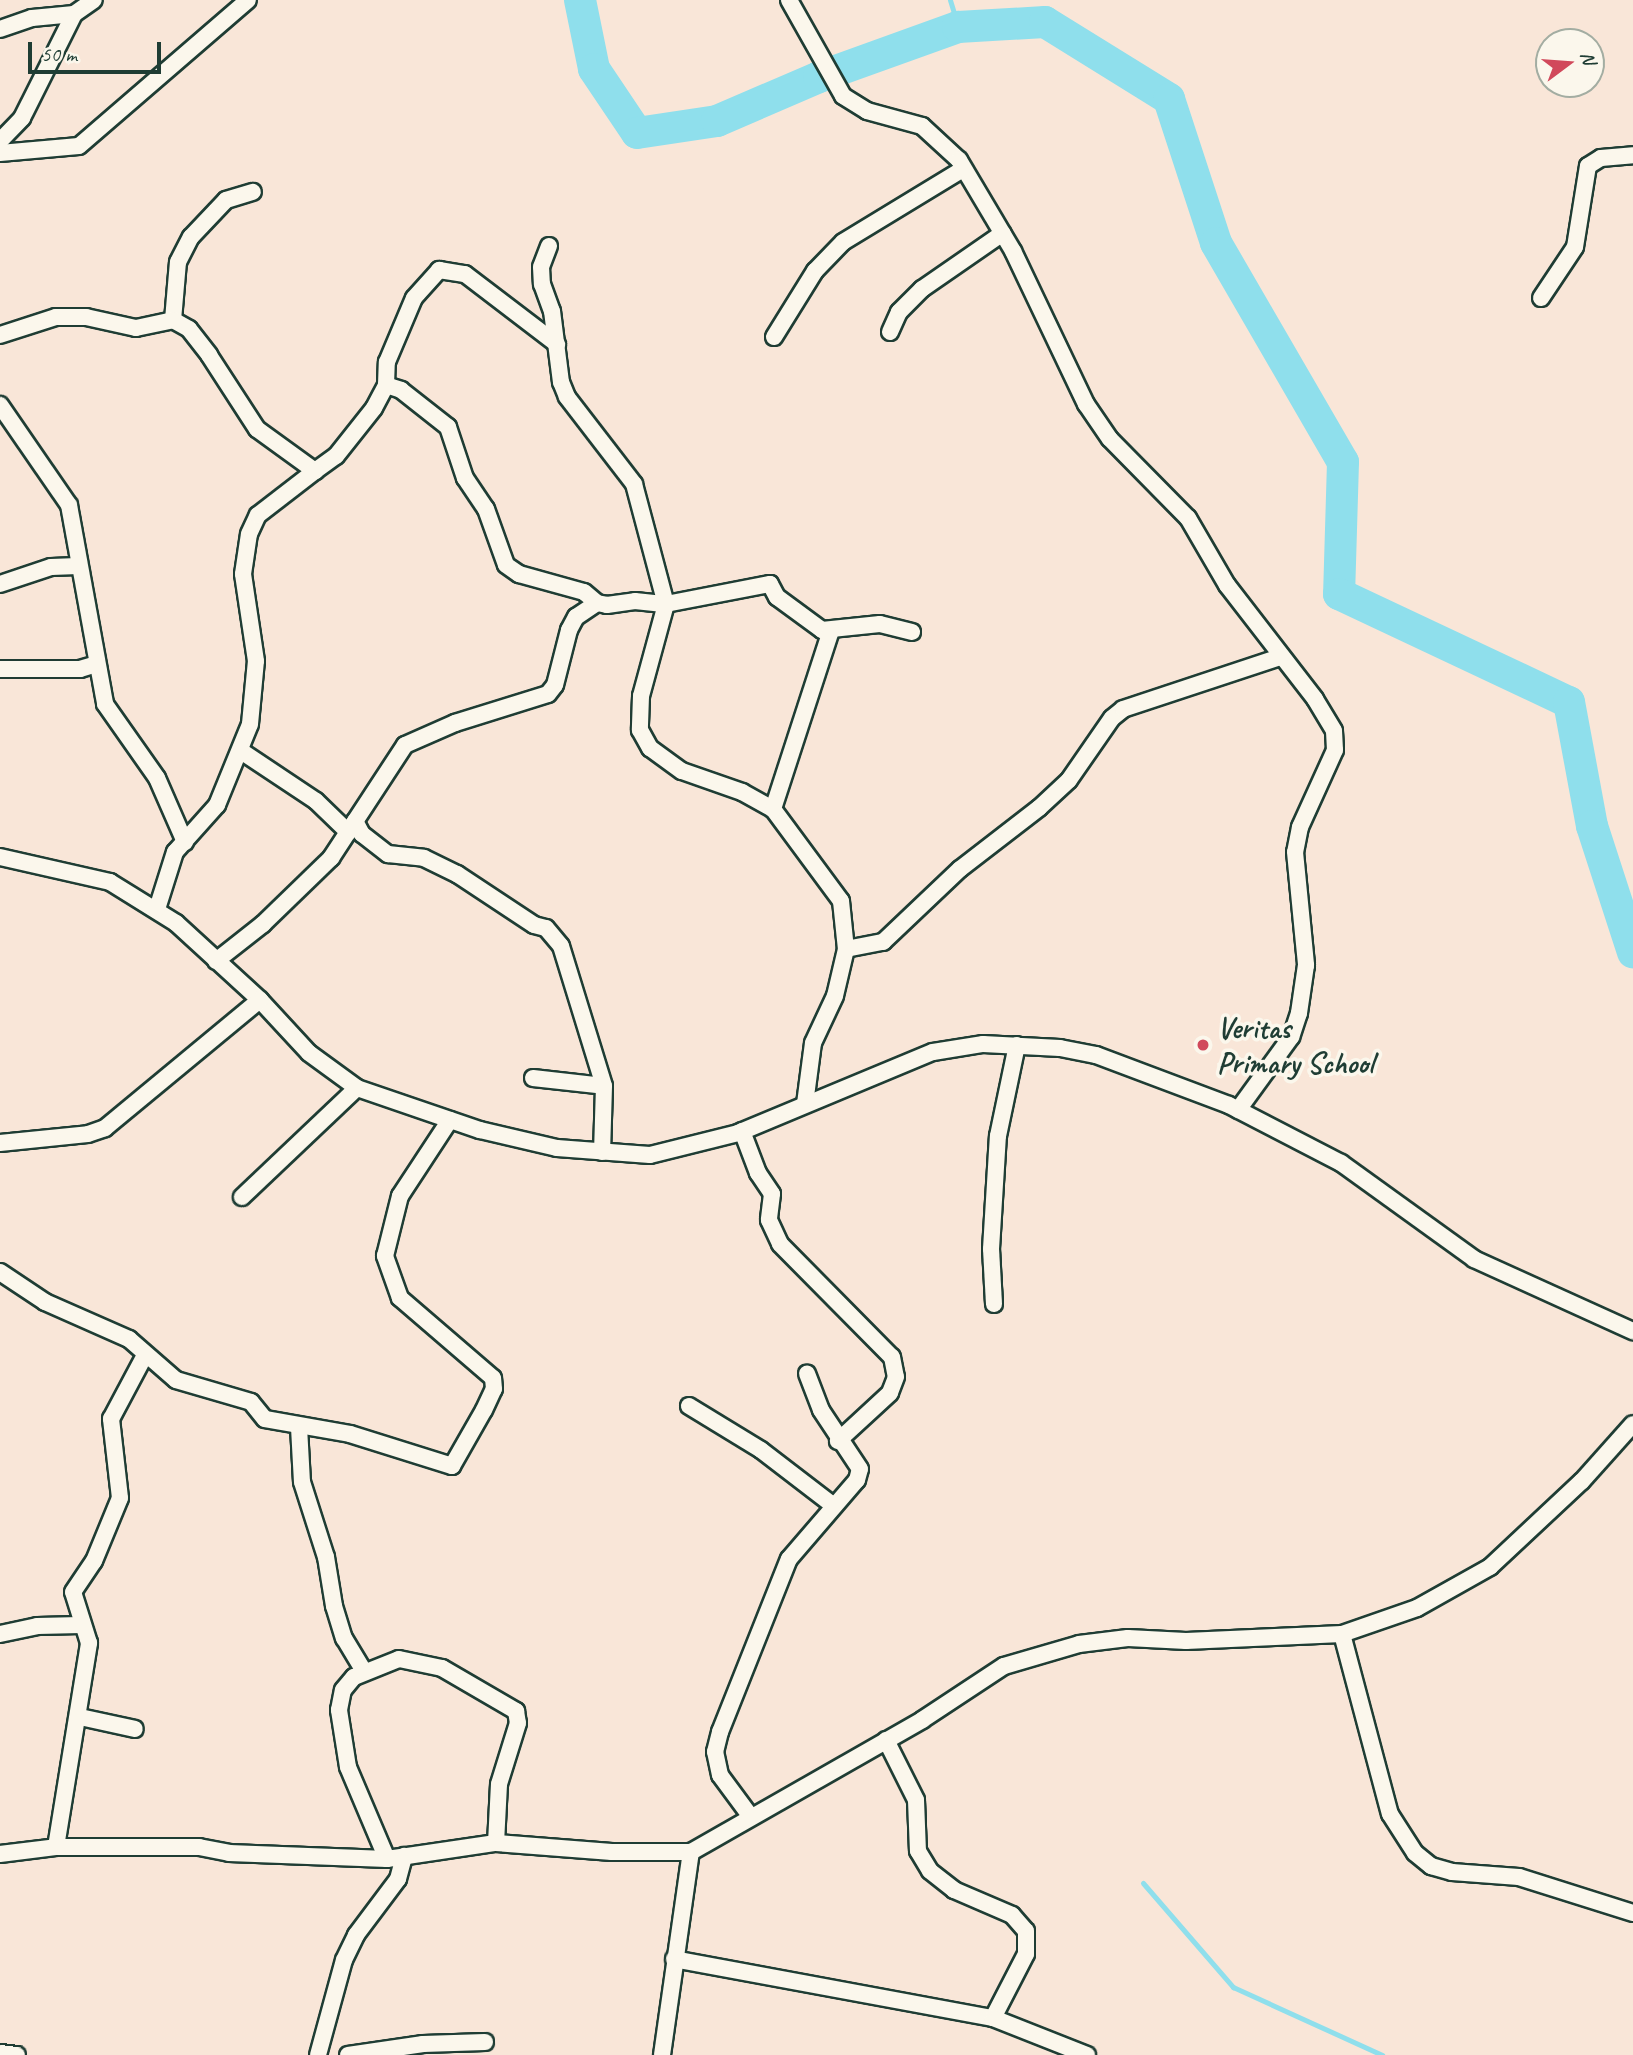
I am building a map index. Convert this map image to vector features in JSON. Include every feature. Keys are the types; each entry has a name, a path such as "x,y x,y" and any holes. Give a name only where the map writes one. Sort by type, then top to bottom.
{"street":[{"path":"0,141 22,118 74,14 93,0"},
{"path":"0,153 79,146 248,0"},
{"path":"789,0 843,96 867,111 922,127 940,139 963,169 1003,233 1086,404 1110,439 1188,517 1227,585 1322,709 1334,731 1335,750 1300,827 1295,852 1305,940 1299,1013 1291,1037 1238,1110"},
{"path":"0,29 32,18 74,14"},
{"path":"1541,298 1575,247 1588,166 1601,158 1633,156"},
{"path":"774,337 815,271 843,242 963,169"},
{"path":"173,320 178,262 191,237 226,201 253,192"},
{"path":"890,332 899,312 922,289 1003,233"},
{"path":"549,246 541,267 542,285 567,397 634,484 666,604 641,696 639,716 645,740 682,771 742,792 773,809 841,901 846,949 835,996 813,1044 805,1104"},
{"path":"158,909 166,873 175,852 217,805 241,751 255,699 256,661 243,574 249,534 258,515 353,438 386,384 387,362 414,298 439,270 465,274 557,344"},
{"path":"0,335 56,317 86,317 136,328 173,320 189,329 257,429 315,471"},
{"path":"386,384 401,390 448,428 466,478 486,509 506,565 538,582 584,592 597,603"},
{"path":"0,405 69,505 105,704 157,778 185,842"},
{"path":"0,584 51,567 78,565"},
{"path":"216,961 302,888 351,827 405,745 443,727 548,694 555,685 569,630 576,617 597,603 666,604 770,584 794,611 831,631 873,624 912,632"},
{"path":"773,809 831,631"},
{"path":"846,949 883,942 960,869 1039,808 1069,780 1123,709 1280,657"},
{"path":"0,669 80,669 96,664"},
{"path":"241,751 388,854 424,858 444,867 552,935 568,966 604,1086 601,1152"},
{"path":"0,857 110,882 158,909 260,1000 309,1053 357,1088 450,1120 542,1145 650,1155 742,1131 933,1052 983,1044 1017,1045 1096,1055 1238,1110 1341,1163 1474,1259 1633,1331"},
{"path":"0,1143 88,1135 105,1128 260,1000"},
{"path":"994,1304 991,1249 998,1136 1017,1045"},
{"path":"533,1078 604,1086"},
{"path":"242,1197 357,1088"},
{"path":"0,1272 45,1302 129,1339 145,1356 176,1380 251,1402 265,1419 350,1434 452,1466 484,1410 494,1388 493,1378 400,1298 385,1256 400,1196 450,1120"},
{"path":"742,1131 758,1173 772,1194 769,1220 780,1244 892,1357 896,1377 890,1394 838,1441"},
{"path":"56,1847 80,1717 89,1643 81,1625 73,1592 94,1560 120,1498 111,1419 145,1356"},
{"path":"751,1817 720,1775 715,1752 720,1732 789,1559 857,1480 860,1469 838,1441 807,1374"},
{"path":"689,1406 761,1450 834,1506"},
{"path":"0,1854 56,1847 199,1847 229,1853 396,1857 496,1843 612,1852 691,1852 886,1740 1004,1667 1079,1644 1128,1638 1186,1641 1342,1634 1417,1608 1490,1567 1582,1481 1633,1423"},
{"path":"299,1427 302,1482 326,1557 334,1606 344,1638 364,1671"},
{"path":"0,1634 37,1626 81,1625"},
{"path":"1342,1634 1390,1814 1415,1853 1431,1866 1452,1872 1519,1877 1633,1913"},
{"path":"317,2055 344,1960 356,1935 398,1879 396,1857 348,1768 340,1727 343,1690 364,1671 399,1659 426,1661 484,1689 516,1711 518,1723 499,1784 496,1843"},
{"path":"80,1717 135,1729"},
{"path":"886,1740 916,1800 918,1851 930,1871 954,1890 1012,1915 1026,1931 1026,1954 993,2018"},
{"path":"662,2055 691,1852"},
{"path":"674,1959 993,2018 1087,2055"},
{"path":"348,2055 424,2045 485,2042"},
{"path":"0,2053 16,2055"}],"waterway":[{"path":"580,0 594,69 637,133 717,121 819,77 958,27 1045,22 1169,99 1216,243 1343,462 1339,594 1569,702 1592,826 1633,952"},
{"path":"950,0 958,27"},
{"path":"1143,1883 1233,1987 1382,2055"}],"place":[{"name":"Veritas Primary School","path":"1203,1045"}]}
